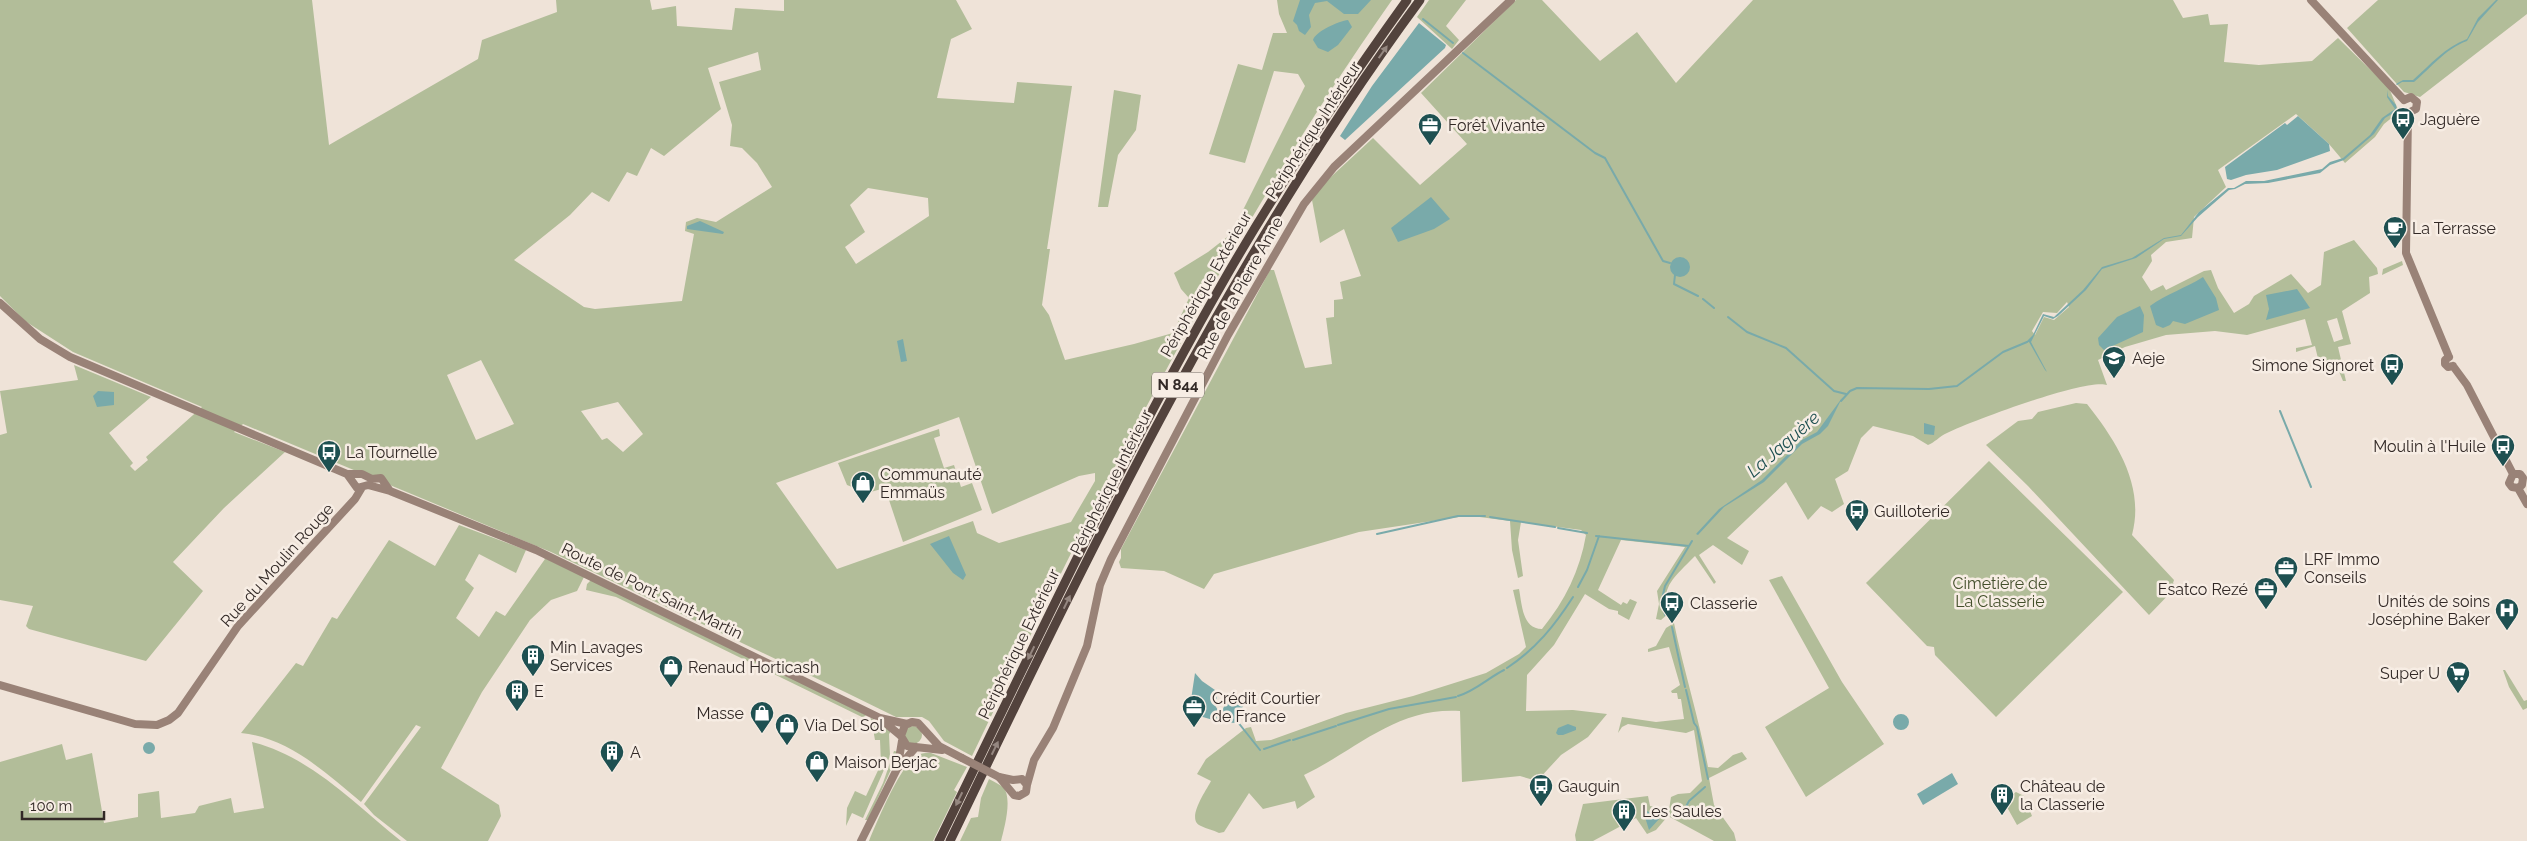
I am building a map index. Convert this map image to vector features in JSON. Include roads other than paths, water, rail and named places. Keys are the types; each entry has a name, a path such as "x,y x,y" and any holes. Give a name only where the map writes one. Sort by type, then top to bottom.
{"highway":[{"name":"Périphérique Extérieur","path":"939,841 1099,514 1193,336 1295,164 1407,0"},
{"name":"Périphérique Intérieur","path":"950,841 1110,516 1212,322 1299,176 1420,0"}],"street":[{"name":"Rue de la Pierre Anne","path":"1027,785 1034,760 1052,728 1087,646 1100,585 1111,558 1228,335 1304,204 1334,167 1511,0"},
{"path":"2311,0 2392,86 2404,100 2403,108 2408,112"},
{"path":"2404,100 2411,97 2417,102 2416,109 2408,112"},
{"path":"2408,112 2406,252 2448,357 2445,364 2448,367 2453,366 2466,385 2513,474 2520,474 2523,478 2522,485 2518,488 2527,504"},
{"path":"0,303 33,333 54,348 346,474 356,483 382,487 383,479 379,477 356,483"},
{"name":"Rue du Moulin Rouge","path":"0,685 128,723 153,726 165,723 184,706 238,626 350,503 356,483"},
{"name":"Route de Pont Saint-Martin","path":"382,487 536,550 880,718 907,724"},
{"path":"880,718 907,746 950,752"},
{"path":"897,769 902,729 907,724 918,723 938,746 999,777 1013,782 1022,779 1027,785 1026,792 1019,796 1012,794 1013,782"},
{"path":"861,841 897,769 925,740 925,731"},
{"name":"Rue de la Pierre Anne","path":"1013,782 1034,760"}],"water":[{"path":"1300,0 1371,0 1358,14 1344,14 1327,1 1315,3 1309,15 1311,27 1305,35 1299,31 1293,21"},
{"path":"2498,0 2478,22 2467,41 2445,54 2414,82 2396,84 2403,80 2413,80 2445,52 2467,39 2478,18"},
{"path":"1348,20 1352,27 1338,45 1328,52 1318,48 1313,40 1318,33 1334,24"},
{"path":"1419,23 1446,45 1445,48 1345,140 1340,136 1372,86"},
{"path":"2388,90 2388,96 2396,105 2397,111 2385,118 2374,134 2344,160 2330,165 2320,173 2268,183 2245,184 2229,190 2198,217 2181,236 2164,239 2136,258 2102,269 2086,290 2058,316 2053,319 2044,316 2031,342 2047,372 2045,370 2029,342 2025,343 2033,335 2043,314 2054,317 2083,290 2102,267 2132,258 2164,238 2181,235 2199,212 2228,188 2234,188 2246,181 2264,181 2322,169 2330,162 2343,158 2370,135 2382,118 2395,109 2387,97"},
{"path":"2298,116 2329,144 2330,151 2277,170 2246,175 2231,180 2227,179 2225,167 2285,123 2287,125"},
{"path":"1431,197 1450,219 1434,229 1398,242 1391,228"},
{"path":"700,221 724,232 723,234 687,229 687,226"},
{"path":"1676,257 1684,257 1690,263 1690,271 1684,277 1676,277 1670,271 1670,263"},
{"path":"2203,277 2216,298 2219,310 2185,324 2173,321 2170,325 2163,328 2156,325 2150,306"},
{"path":"2297,289 2310,308 2266,320 2269,309 2266,295"},
{"path":"2140,306 2144,315 2143,332 2104,350 2099,345 2098,338 2117,317"},
{"path":"903,339 907,361 901,362 897,341"},
{"path":"98,391 114,392 114,405 97,407 93,396"},
{"path":"1842,398 1828,426 1820,434 1802,444 1764,482 1724,507 1698,535 1696,534 1719,509 1762,480 1802,440 1817,432"},
{"path":"1924,423 1935,426 1934,435 1924,434"},
{"path":"949,536 966,575 963,580 953,573 930,544"},
{"path":"1195,673 1202,681 1215,690 1217,698 1214,704 1218,710 1223,709 1229,694 1239,696 1243,706 1236,723 1220,722 1189,713"},
{"path":"1898,714 1904,714 1909,719 1907,728 1898,730 1893,725 1893,719"},
{"path":"1568,724 1576,727 1576,730 1563,735 1556,733 1558,728"},
{"path":"147,742 151,742 155,748 151,754 147,754 143,750 143,746"},
{"path":"1952,773 1958,784 1923,805 1917,794"},
{"path":"1647,811 1660,818 1649,830 1645,817"}],"waterway":[{"path":"1423,19 1453,43"},
{"path":"1463,53 1595,153 1605,158 1663,261 1670,263"},
{"path":"1675,275 1674,284 1698,296"},
{"path":"1703,299 1714,308"},
{"path":"1728,317 1747,332 1786,348 1834,391 1846,394"},
{"name":"La Jaguère","path":"1841,401 1850,391 1857,388 1929,389 1957,386 2003,352 2027,342"},
{"path":"2280,411 2311,487"},
{"path":"1377,534 1458,516 1485,516"},
{"path":"1490,517 1555,527"},
{"path":"1558,528 1587,533"},
{"path":"1596,536 1689,546"},
{"path":"1578,587 1587,570 1599,536"},
{"path":"1665,615 1662,599 1665,586 1692,541"},
{"path":"1507,668 1527,653 1544,636 1573,597"},
{"path":"1672,627 1685,687"},
{"path":"1458,696 1470,691 1504,670"},
{"path":"1686,690 1694,723 1697,727 1708,779"},
{"path":"1338,725 1389,709 1456,697"},
{"path":"1237,721 1260,750"},
{"path":"1293,740 1336,726"},
{"path":"1264,749 1290,740"},
{"path":"1683,812 1689,801 1705,787"}],"place":[{"name":"Jaguère","path":"2403,140"},
{"name":"Forêt Vivante","path":"1430,146"},
{"name":"La Terrasse","path":"2395,249"},
{"name":"Aeje","path":"2114,379"},
{"name":"Simone Signoret","path":"2392,386"},
{"name":"Moulin à l'Huile","path":"2503,467"},
{"name":"La Tournelle","path":"329,473"},
{"name":"Communauté Emmaüs","path":"863,504"},
{"name":"Guilloterie","path":"1857,532"},
{"name":"LRF Immo Conseils","path":"2286,589"},
{"name":"Esatco Rezé","path":"2266,610"},
{"name":"Classerie","path":"1672,624"},
{"name":"Unités de soins Joséphine Baker","path":"2507,631"},
{"name":"Min Lavages Services","path":"533,677"},
{"name":"Renaud Horticash","path":"671,688"},
{"name":"Super U","path":"2458,694"},
{"name":"E","path":"517,712"},
{"name":"Crédit Courtier de France","path":"1194,728"},
{"name":"Masse","path":"762,734"},
{"name":"Via Del Sol","path":"787,746"},
{"name":"A","path":"612,773"},
{"name":"Maison Berjac","path":"817,783"},
{"name":"Gauguin","path":"1541,807"},
{"name":"Château de la Classerie","path":"2002,816"},
{"name":"Les Saules","path":"1624,832"}],"park label":[{"name":"Cimetière de La Classerie","path":"2000,592"}]}
